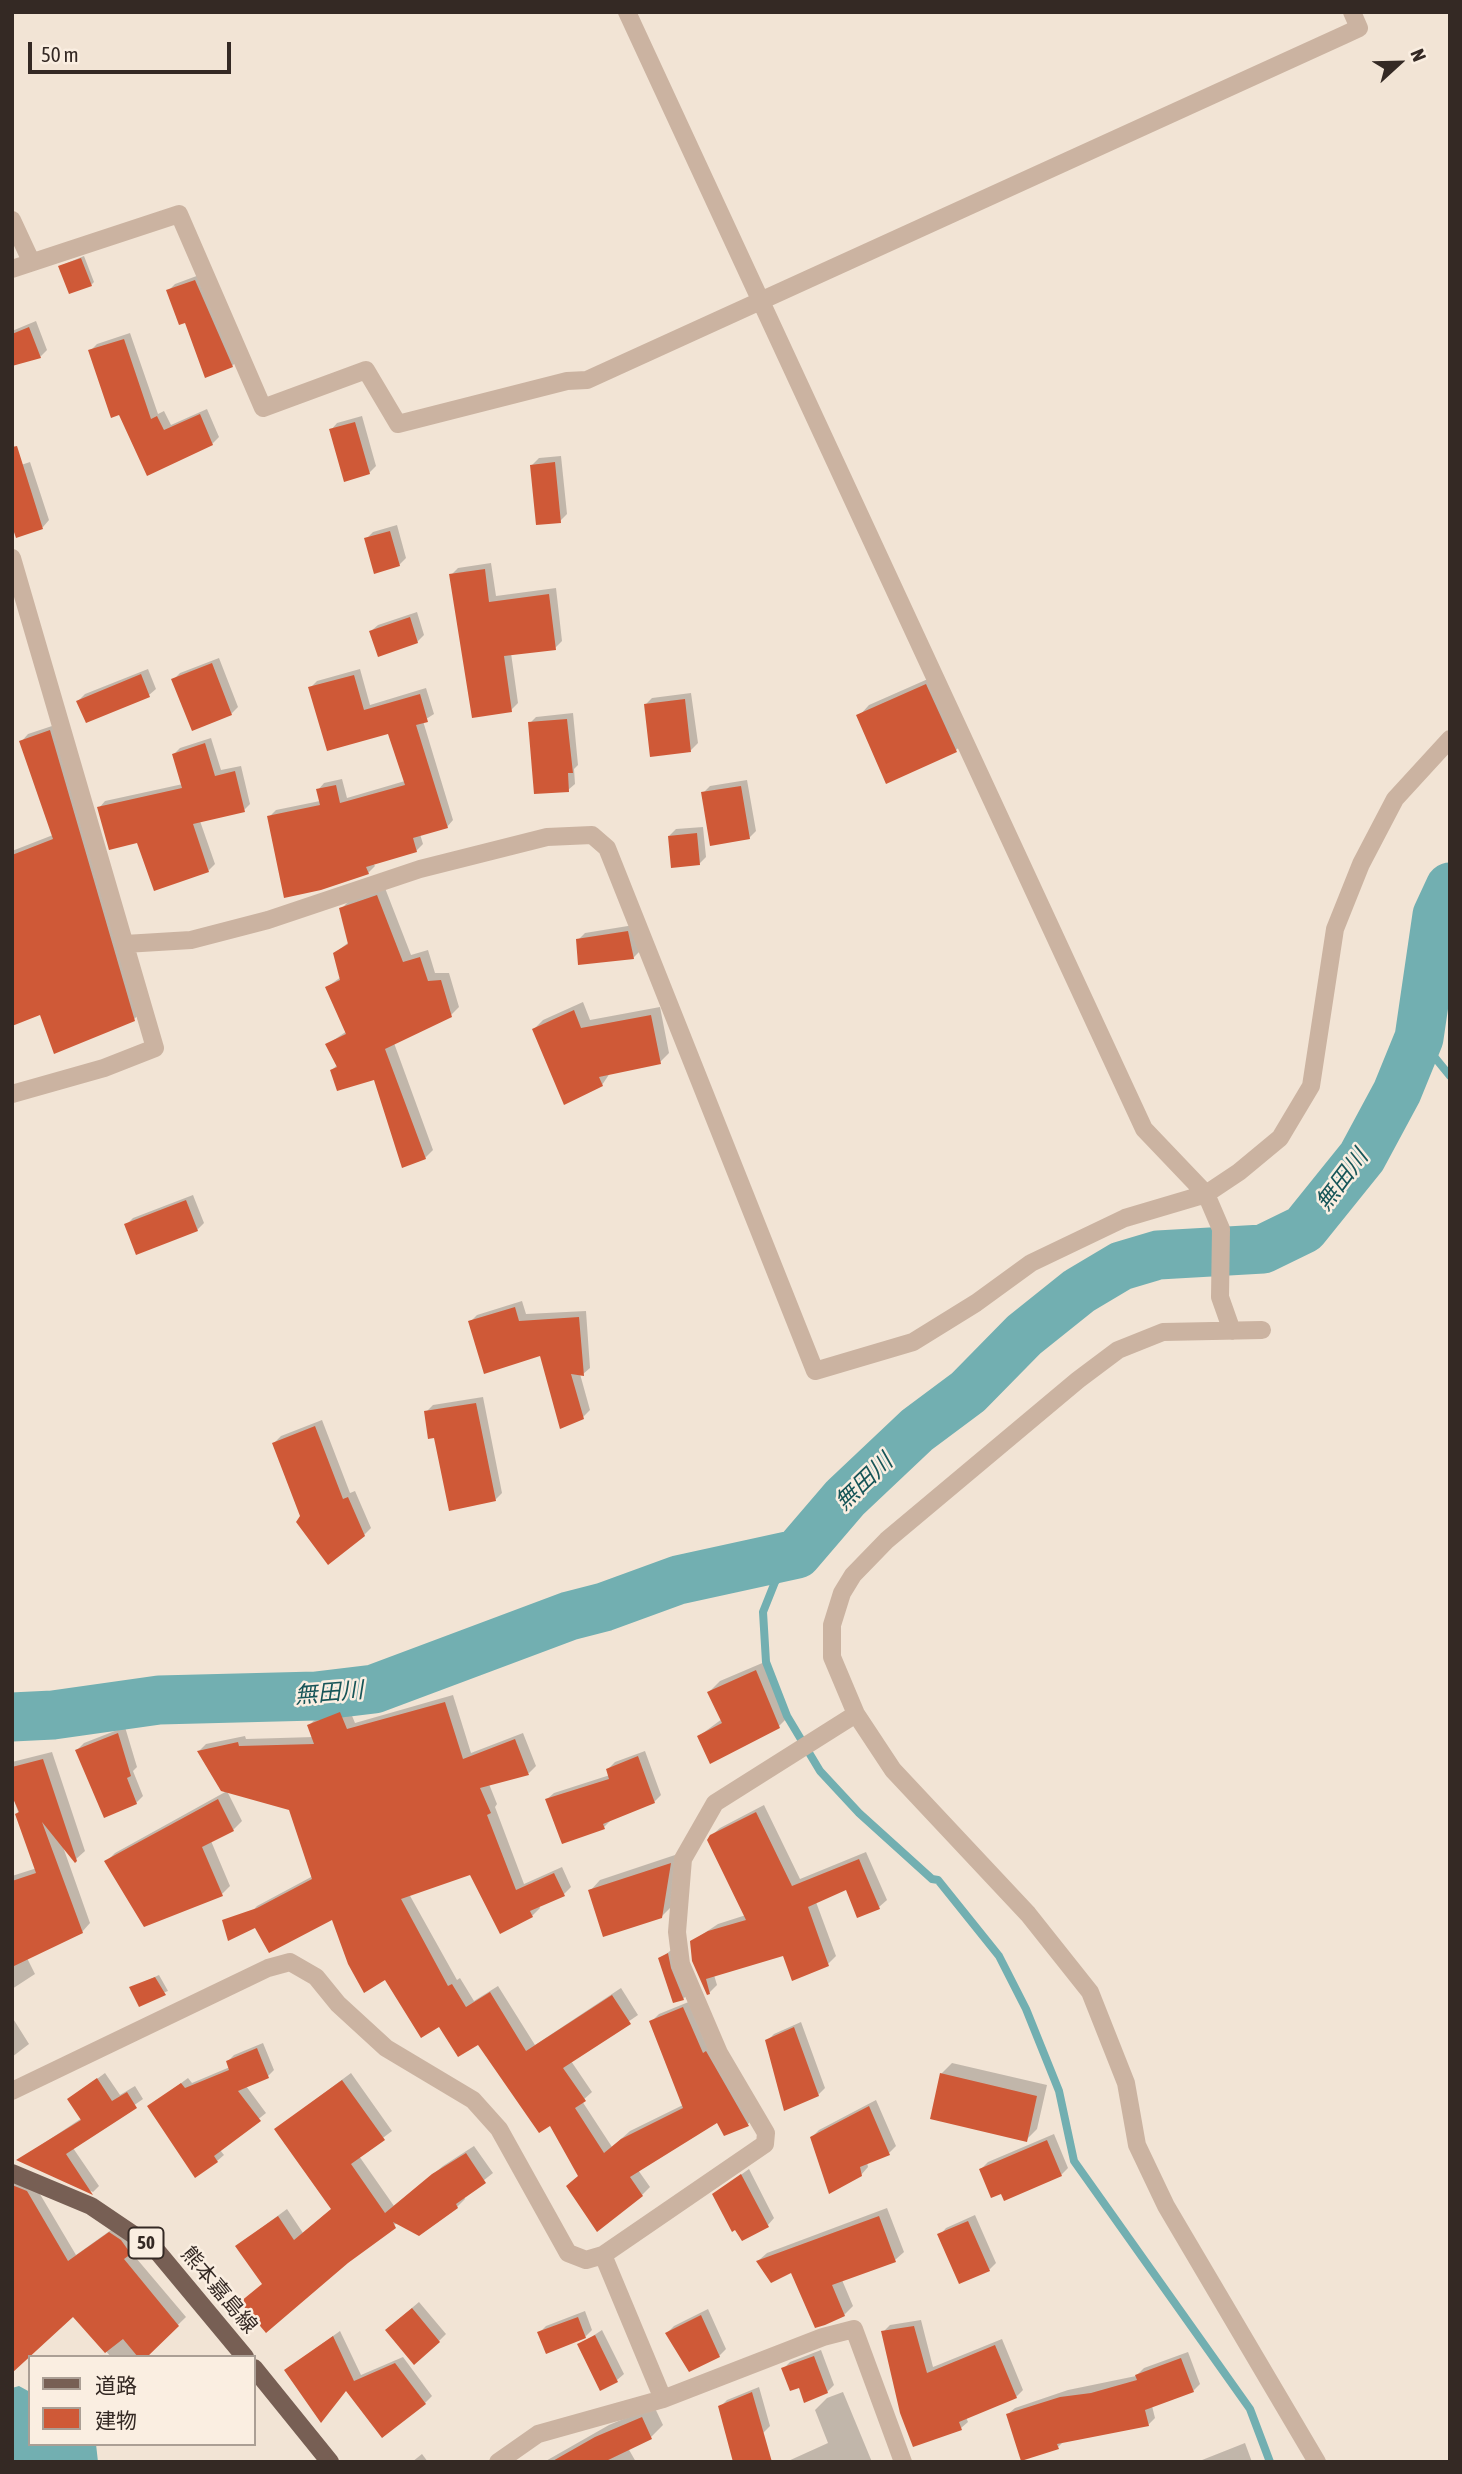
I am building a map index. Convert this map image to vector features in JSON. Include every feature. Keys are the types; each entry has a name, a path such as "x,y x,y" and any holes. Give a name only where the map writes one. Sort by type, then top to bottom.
{"main road":[{"name":"熊本嘉島線","path":"12,2173 91,2206 156,2250 243,2355"},
{"path":"256,2370 330,2462"}],"street":[{"path":"627,12 1144,1129 1206,1194 1221,1229 1220,1297 1229,1323"},
{"path":"12,269 180,214 263,408 366,370 398,424 567,381 587,380 1345,35 1359,28 1352,12"},
{"path":"12,220 31,261"},
{"path":"12,558 155,1048 104,1068 12,1094"},
{"path":"125,944 191,940 268,920 420,869 547,837 592,835 607,848 815,1371 913,1342 1031,1263 1125,1218 1206,1194 1239,1172 1280,1138 1311,1086 1335,929 1361,864 1395,799 1450,739"},
{"path":"1262,1330 1229,1323 1163,1332 1118,1350 887,1540 853,1575 842,1593 832,1625 832,1657 856,1714 893,1770 1028,1914 1090,1992 1126,2083 1137,2145 1166,2206 1317,2462"},
{"path":"12,2091 268,1968 290,1962 316,1977 338,2004 386,2048 473,2100 499,2129 568,2253 586,2260 603,2255 765,2144 766,2133 719,2053 681,1964 677,1932 683,1859 715,1803 856,1714"},
{"path":"603,2255 663,2399"},
{"path":"498,2462 538,2434 663,2399 823,2337 853,2329 903,2462"}],"water":[{"path":"19,2386 28,2391 28,2446 96,2446 98,2462 12,2462 12,2388"}],"building":[{"path":"81,258 92,286 69,294 58,266"},
{"path":"195,280 233,367 205,378 185,323 179,325 166,290"},
{"path":"29,327 41,358 12,366 12,334"},
{"path":"124,339 151,419 157,416 164,430 200,414 213,445 147,476 119,415 111,418 88,350"},
{"path":"355,422 370,474 344,482 329,429"},
{"path":"17,446 43,529 16,538 12,526 12,447"},
{"path":"555,462 561,523 536,525 530,465"},
{"path":"390,531 400,566 374,574 364,538"},
{"path":"485,569 489,602 549,594 556,650 504,656 512,712 472,718 449,574"},
{"path":"410,617 418,643 378,657 369,631"},
{"path":"212,663 232,715 192,731 171,679"},
{"path":"141,674 150,697 86,723 76,701"},
{"path":"354,675 364,710 420,694 428,722 416,725 448,828 413,838 417,852 366,867 369,874 321,890 284,898 267,816 320,805 316,789 336,785 340,803 405,785 388,734 327,751 308,687"},
{"path":"926,684 957,752 886,784 856,715"},
{"path":"685,699 691,752 650,757 644,704"},
{"path":"567,719 573,773 568,773 569,792 534,794 528,722"},
{"path":"50,730 135,1021 54,1054 40,1015 12,1026 12,855 53,839 19,741"},
{"path":"205,743 215,776 235,771 245,812 193,824 209,872 154,891 137,843 109,850 97,807 182,788 172,754"},
{"path":"741,786 750,839 710,846 701,792"},
{"path":"697,833 700,865 671,868 668,836"},
{"path":"377,895 403,962 420,957 428,981 441,980 452,1017 385,1049 426,1159 402,1168 374,1080 337,1091 330,1070 337,1067 325,1044 346,1034 325,987 340,980 333,953 348,944 339,908"},
{"path":"628,931 634,959 578,965 576,939"},
{"path":"574,1010 581,1028 651,1015 661,1064 599,1077 603,1086 564,1105 532,1029"},
{"path":"186,1200 198,1231 136,1255 124,1224"},
{"path":"515,1307 519,1321 579,1317 584,1376 571,1374 584,1419 560,1429 540,1356 484,1374 468,1321"},
{"path":"476,1403 496,1501 449,1511 434,1438 428,1439 424,1411"},
{"path":"315,1426 343,1499 348,1497 365,1536 328,1565 296,1522 300,1516 272,1443"},
{"path":"756,1670 780,1728 710,1764 697,1736 722,1723 707,1692"},
{"path":"445,1702 463,1759 515,1739 529,1775 480,1788 491,1813 487,1815 516,1890 554,1873 565,1896 530,1911 533,1917 500,1934 470,1875 401,1899 448,1986 452,1984 466,2007 490,1992 526,2051 612,1995 631,2024 563,2068 586,2101 575,2108 604,2153 621,2139 683,2108 649,2021 683,2007 703,2053 706,2051 749,2126 724,2136 717,2123 630,2177 643,2196 597,2232 566,2186 578,2176 550,2126 539,2133 478,2045 458,2057 439,2027 421,2038 385,1980 364,1993 348,1964 332,1920 269,1953 255,1928 228,1941 222,1920 257,1908 312,1879 289,1810 221,1791 197,1751 238,1742 239,1746 314,1744 307,1725 340,1712 347,1729"},
{"path":"118,1733 131,1776 127,1778 137,1804 104,1818 75,1750"},
{"path":"638,1756 655,1803 603,1824 605,1829 562,1844 545,1799 609,1779 606,1769"},
{"path":"43,1759 77,1861 75,1863 42,1822 83,1933 12,1967 12,1881 36,1873 15,1814 19,1812 12,1796 12,1767"},
{"path":"218,1799 234,1831 202,1847 223,1896 144,1927 104,1861"},
{"path":"756,1812 792,1886 859,1859 880,1909 857,1918 846,1890 808,1907 829,1966 792,1981 783,1956 706,1979 710,1994 707,1995 692,1961 690,1941 708,1931 746,1920 707,1840 710,1835"},
{"path":"671,1863 662,1918 603,1937 588,1890"},
{"path":"668,1953 684,2000 673,2003 658,1958"},
{"path":"155,1977 166,1995 139,2007 129,1987"},
{"path":"794,2027 819,2096 784,2111 765,2040"},
{"path":"257,2048 269,2078 238,2091 261,2121 214,2156 218,2162 195,2178 147,2106 181,2083 185,2088 229,2070 226,2061"},
{"path":"940,2073 1037,2096 1027,2142 930,2119"},
{"path":"97,2078 112,2101 127,2092 137,2108 66,2154 93,2195 16,2160 81,2120 67,2099"},
{"path":"342,2080 385,2140 351,2164 385,2213 432,2174 466,2153 486,2183 456,2204 458,2208 419,2236 393,2222 396,2228 348,2263 266,2333 240,2302 262,2284 235,2246 278,2216 294,2240 331,2209 274,2129"},
{"path":"869,2106 890,2155 860,2167 862,2176 829,2194 810,2137"},
{"path":"1047,2140 1062,2176 1004,2201 1001,2194 991,2198 979,2169"},
{"path":"741,2174 769,2227 742,2241 735,2230 732,2232 712,2194"},
{"path":"12,2185 27,2191 68,2261 109,2232 121,2240 131,2254 124,2259 179,2326 149,2355 136,2355 123,2339 105,2353 73,2317 32,2355 28,2355 28,2358 12,2373"},
{"path":"879,2216 896,2262 832,2285 845,2316 825,2325 815,2328 791,2273 771,2283 756,2261"},
{"path":"968,2221 990,2271 959,2284 937,2234"},
{"path":"412,2308 440,2342 414,2365 385,2330"},
{"path":"701,2315 720,2357 689,2372 665,2333"},
{"path":"578,2317 586,2338 546,2354 537,2332"},
{"path":"914,2326 927,2373 995,2345 1017,2398 959,2422 962,2430 913,2447 900,2413 881,2331"},
{"path":"595,2335 618,2382 600,2391 577,2344"},
{"path":"333,2336 354,2381 395,2363 426,2404 382,2438 346,2391 321,2423 284,2370"},
{"path":"814,2356 828,2393 804,2403 799,2388 790,2391 781,2368"},
{"path":"1181,2358 1194,2392 1145,2410 1149,2426 1057,2444 1059,2449 1021,2461 1006,2414 1060,2397 1091,2393 1137,2380 1135,2375"},
{"path":"752,2392 772,2462 733,2462 718,2406"},
{"path":"642,2417 652,2439 604,2462 551,2462 595,2437"}],"waterway":[{"name":"無田川","path":"12,1717 53,1715 159,1700 316,1696 374,1689 569,1616 604,1607 678,1580 797,1554 845,1498 917,1430 968,1392 1024,1335 1079,1291 1121,1266 1158,1255 1263,1249 1304,1229 1362,1157 1397,1092 1419,1038 1437,915 1450,887"},
{"path":"1419,1038 1450,1076"},
{"path":"797,1554 775,1582 763,1612 766,1662 787,1716 820,1771 859,1813 932,1879 938,1880 999,1956 1026,2009 1059,2091 1074,2161 1250,2409 1270,2462"}]}
